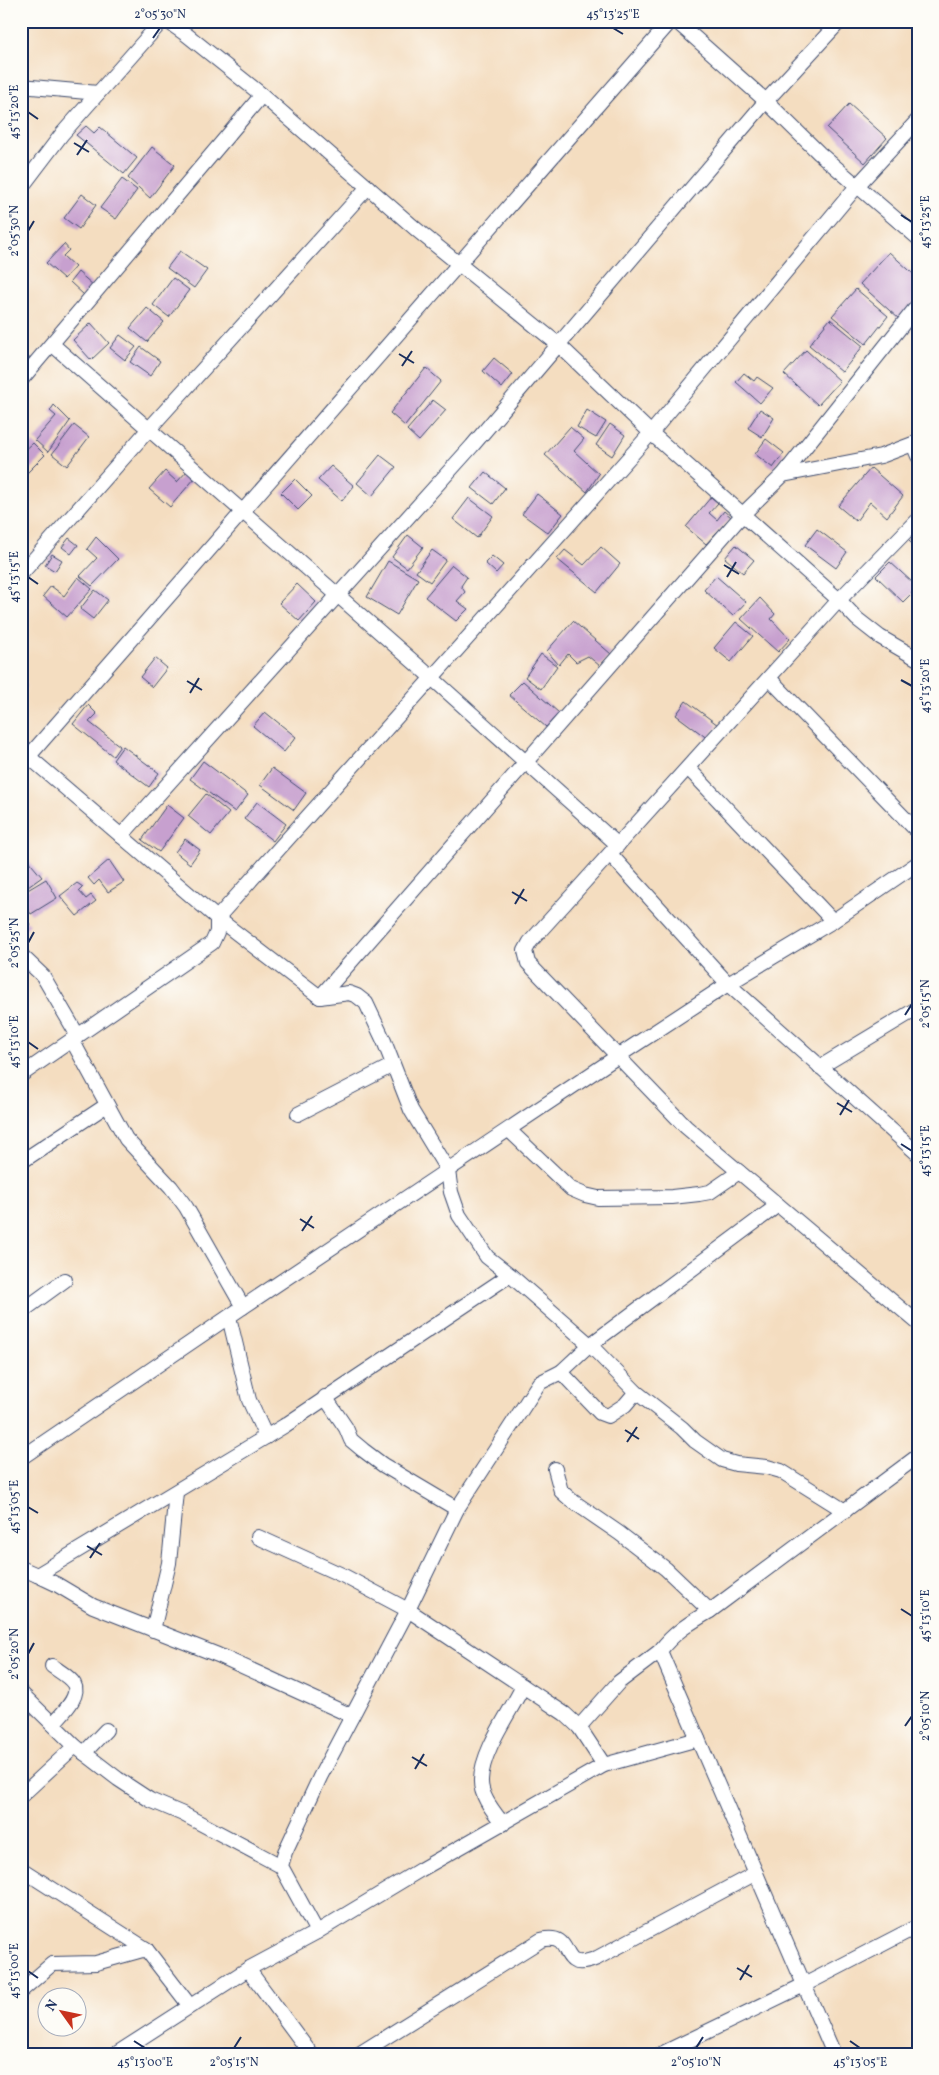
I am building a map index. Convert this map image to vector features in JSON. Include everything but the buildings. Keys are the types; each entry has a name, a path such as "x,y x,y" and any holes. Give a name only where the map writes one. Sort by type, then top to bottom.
{"street":[{"path":"21,188 62,134 162,21"},
{"path":"167,21 188,35 262,95 458,263 559,345 651,433 857,618 880,637 918,659"},
{"path":"671,21 242,511 25,753 217,918 320,997 349,993 366,1003 384,1041 411,1110 448,1171 451,1192 459,1215 487,1257 590,1346 636,1392 682,1428 695,1441 722,1460 781,1471 844,1511"},
{"path":"676,21 766,102 819,153 918,238"},
{"path":"122,836 472,446 766,102 840,21"},
{"path":"21,86 98,93"},
{"path":"21,380 53,345 262,95"},
{"path":"21,1075 212,943 217,932 217,918 651,433 857,186 918,120"},
{"path":"21,574 148,429 368,187"},
{"path":"320,997 743,514 783,474 918,305"},
{"path":"53,345 525,761 614,849 728,984 918,1154"},
{"path":"783,474 881,456 916,447"},
{"path":"918,519 839,600 530,942 525,951 528,963 686,1127 918,1323"},
{"path":"769,678 918,832"},
{"path":"688,768 833,920"},
{"path":"21,1458 618,1056 728,984 833,920 918,863"},
{"path":"21,955 43,976 107,1105 126,1139 171,1187 186,1207 243,1307"},
{"path":"820,1067 918,1008"},
{"path":"298,1114 393,1065"},
{"path":"21,1162 107,1105"},
{"path":"509,1130 571,1189 592,1196 672,1197 710,1192 739,1172"},
{"path":"281,1866 285,1852 320,1776 408,1610 457,1509 539,1383 561,1372 590,1346 778,1205"},
{"path":"37,1575 266,1437 510,1275"},
{"path":"21,1312 65,1280"},
{"path":"229,1317 249,1400 266,1437"},
{"path":"561,1372 600,1413 608,1416 625,1405 636,1392"},
{"path":"325,1397 352,1440 363,1450 383,1465 457,1509"},
{"path":"579,1727 619,1682 660,1650 668,1640 710,1611 918,1456"},
{"path":"555,1470 561,1491 571,1500 619,1532 666,1569 710,1611"},
{"path":"153,1630 169,1563 176,1492"},
{"path":"258,1537 344,1576 408,1610 565,1714 579,1727 604,1765"},
{"path":"21,1568 56,1584 93,1606 218,1655 352,1716"},
{"path":"660,1650 834,2054"},
{"path":"52,1666 73,1682 76,1690 74,1697 53,1724"},
{"path":"502,1824 485,1798 480,1781 486,1757 523,1686"},
{"path":"21,1693 79,1750 150,1800 183,1814 281,1866 317,1932"},
{"path":"21,1796 106,1730"},
{"path":"116,2054 248,1969 317,1932 420,1870 604,1765 698,1739"},
{"path":"21,1869 146,1949 190,2006"},
{"path":"359,2054 541,1940 552,1938 558,1940 572,1960 582,1963 597,1958 756,1873"},
{"path":"661,2054 918,1926"},
{"path":"21,1990 52,1964 96,1963 146,1949"},
{"path":"248,1969 311,2054"}]}
